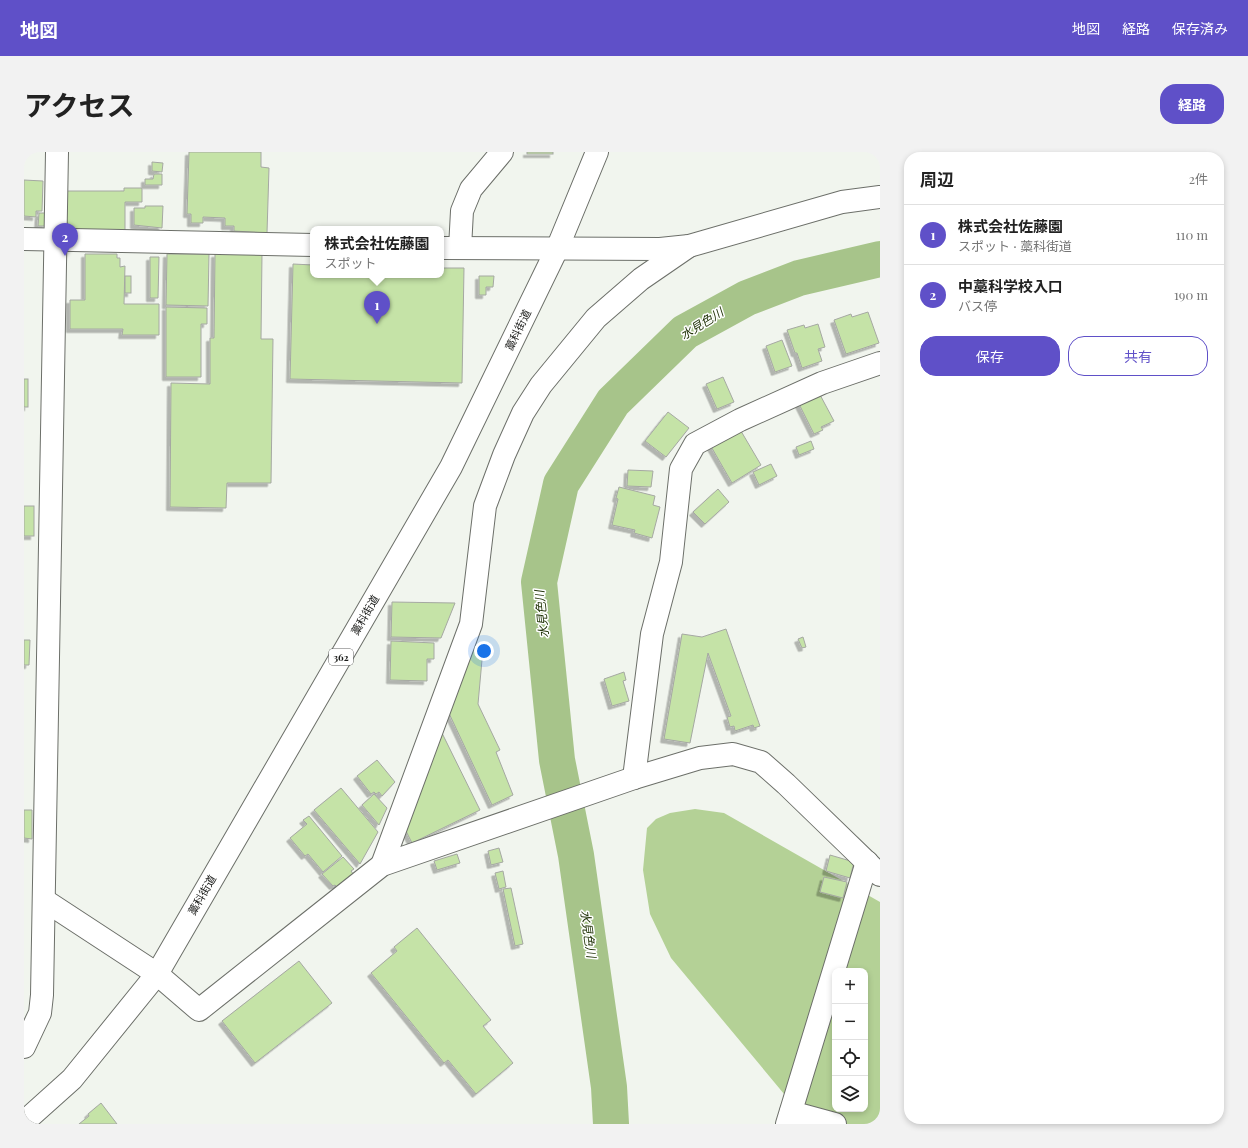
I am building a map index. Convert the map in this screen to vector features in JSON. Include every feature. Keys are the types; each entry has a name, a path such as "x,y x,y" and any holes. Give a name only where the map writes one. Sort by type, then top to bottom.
{"main road":[{"path":"24,1047 40,1013 42,995 57,152"},
{"path":"502,152 471,189 462,211 451,248 660,249 689,246 842,202 880,197"},
{"name":"藁科街道","path":"24,1122 72,1079 156,974 451,467 557,249 597,152"},
{"path":"24,239 310,245"},
{"path":"382,865 471,624 485,506 504,455 523,413 541,385 596,318 641,279 689,246"},
{"path":"634,778 652,634 671,562 681,469 695,444 740,420 822,383 880,363"},
{"path":"44,900 156,974 199,1010 382,865 534,812 612,787 634,778 700,758 733,754 761,762 786,784 873,869 789,1118 834,1124"}],"green space":[{"path":"695,809 724,813 880,902 880,1124 809,1124 671,958 650,914 643,870 647,828 656,819 670,813"}],"building":[{"path":"189,152 261,152 261,167 269,168 267,233 234,231 234,226 225,226 225,218 203,217 203,223 191,223 191,214 187,214"},
{"path":"527,152 553,152 553,154 527,154"},
{"path":"152,162 163,163 162,172 152,171"},
{"path":"154,174 162,174 162,185 145,185 145,179 153,179"},
{"path":"24,180 43,181 42,211 36,211 36,217 24,216"},
{"path":"124,188 142,188 142,202 125,202 125,232 61,231 61,191 124,191"},
{"path":"145,206 163,206 162,228 134,225 134,208 145,208"},
{"path":"39,213 46,213 46,226 38,226"},
{"path":"85,254 117,254 117,258 120,258 120,267 125,266 124,304 159,304 159,335 122,335 123,329 70,329 70,300 85,300"},
{"path":"167,254 209,254 208,306 166,305"},
{"path":"215,254 262,254 261,339 273,339 271,483 227,483 226,508 170,507 171,383 210,384 210,338 214,338"},
{"path":"150,257 159,257 158,298 150,298"},
{"path":"293,264 310,265 310,278 444,278 444,268 464,268 462,383 290,379"},
{"path":"125,276 131,276 131,293 125,293"},
{"path":"479,276 494,276 493,287 486,287 486,295 479,295"},
{"path":"166,307 207,308 207,324 201,324 201,377 166,377"},
{"path":"868,312 879,343 846,354 834,320 851,314 852,317"},
{"path":"818,324 825,347 818,349 822,361 802,368 787,330 804,325 805,328"},
{"path":"782,340 792,366 775,372 766,346"},
{"path":"723,377 734,402 717,409 706,384"},
{"path":"24,379 28,379 28,407 24,407"},
{"path":"818,391 834,421 821,427 823,430 814,434 798,402"},
{"path":"668,412 689,428 666,457 645,441"},
{"path":"738,426 761,465 732,483 709,443"},
{"path":"811,441 814,449 799,455 796,447"},
{"path":"771,464 777,476 759,485 753,472"},
{"path":"628,470 653,471 651,487 627,486"},
{"path":"619,487 655,496 653,505 660,507 652,538 634,533 635,530 612,525"},
{"path":"718,489 729,502 705,524 693,512"},
{"path":"24,506 34,506 34,536 24,536"},
{"path":"392,602 455,603 441,638 391,637"},
{"path":"726,629 760,726 754,728 753,725 735,731 734,726 730,727 727,717 731,716 708,653 690,743 664,739 682,634 702,637"},
{"path":"803,637 806,647 802,648 798,639"},
{"path":"24,640 30,640 29,665 24,665"},
{"path":"391,641 434,643 434,659 427,659 427,681 390,680"},
{"path":"467,648 483,649 478,704 500,750 496,752 513,795 492,805 447,709"},
{"path":"624,672 626,680 623,681 629,701 612,706 604,679"},
{"path":"440,729 480,810 412,843 406,831"},
{"path":"377,760 395,782 382,796 379,792 376,794 374,792 371,794 357,776"},
{"path":"341,788 378,832 360,864 314,810"},
{"path":"374,794 387,808 379,825 362,805"},
{"path":"24,810 32,810 32,839 24,838"},
{"path":"309,816 342,856 323,872 308,854 305,856 290,838 307,824 303,820"},
{"path":"499,848 503,862 491,865 488,851"},
{"path":"457,854 460,863 437,870 434,861"},
{"path":"830,855 854,862 850,878 826,871"},
{"path":"343,857 354,869 351,871 354,875 338,888 335,885 333,886 322,874"},
{"path":"503,871 506,887 499,889 495,873"},
{"path":"824,877 847,882 843,898 820,892"},
{"path":"511,888 523,944 515,946 503,889"},
{"path":"417,928 491,1020 483,1026 513,1063 476,1094 448,1060 444,1063 371,973 397,951 394,947"},
{"path":"299,961 332,1003 255,1063 222,1021"},
{"path":"101,1103 117,1124 79,1124 89,1116 88,1114"}],"waterway":[{"name":"水見色川","path":"611,1124 609,1087 576,855 557,760 539,582 561,484 613,402 685,332 747,298 799,278 880,259"}],"place":[{"name":"中藁科学校入口","path":"65,256"},
{"name":"株式会社佐藤園","path":"377,324"}]}
